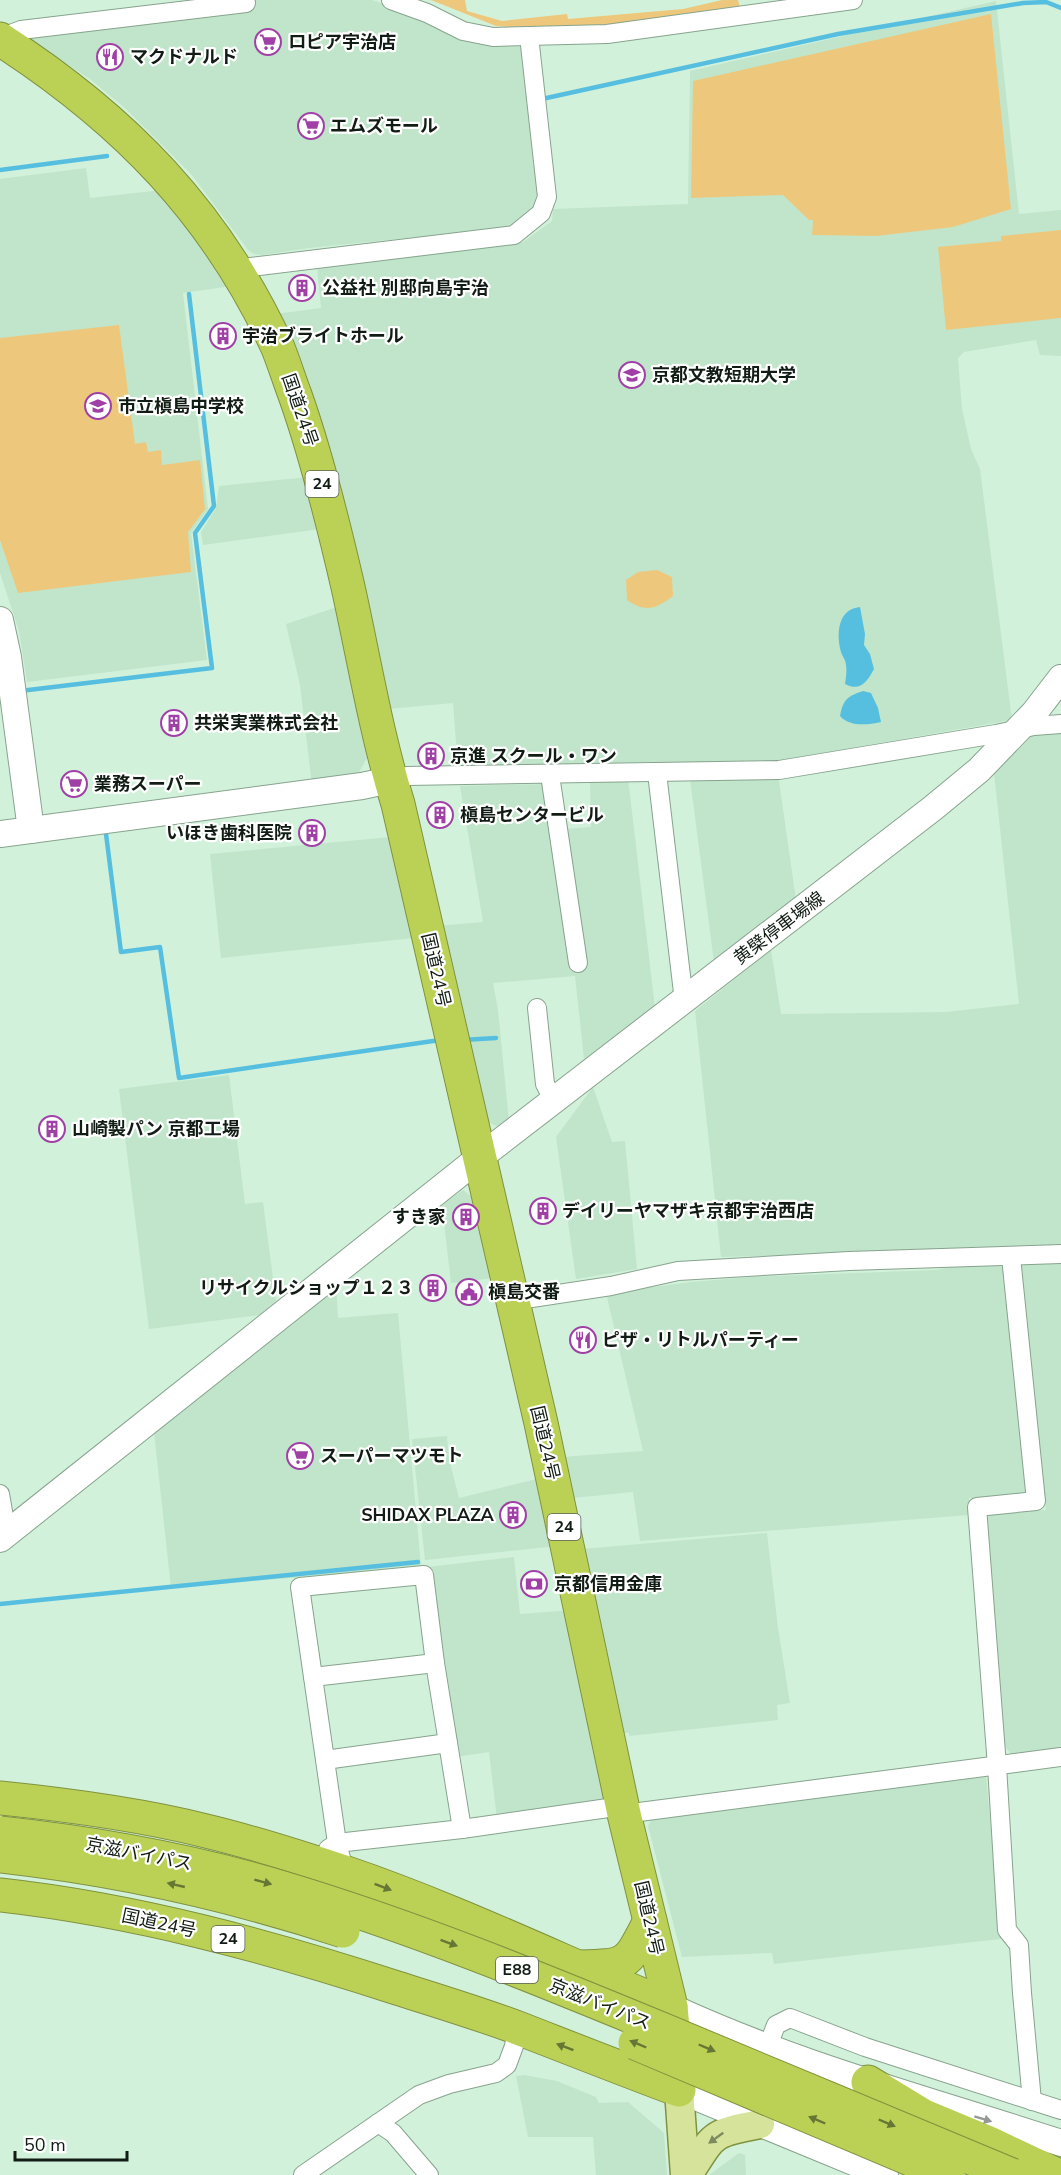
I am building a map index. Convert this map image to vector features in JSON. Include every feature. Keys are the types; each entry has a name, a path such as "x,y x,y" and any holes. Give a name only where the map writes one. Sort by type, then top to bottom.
{"highway":[{"name":"国道24号","path":"0,38 98,110 140,148 182,193 221,245 278,349 312,442 348,586 390,780 398,804 541,1423 623,1810 671,2007 679,2090 517,2028 306,1960 222,1937 80,1907 0,1895"},
{"path":"0,1798 147,1818 332,1862 671,2007"},
{"path":"0,1815 75,1825 233,1855 332,1862"},
{"name":"京滋バイパス","path":"0,1833 86,1844 180,1862 278,1886 367,1915 468,1950 552,1983 1012,2175"},
{"name":"京滋バイパス","path":"0,1856 151,1879 264,1906 362,1937 544,2004 948,2175"},
{"path":"0,1876 92,1889 231,1919 311,1940 345,1950 384,1968 450,2005"},
{"path":"579,1967 614,1966 627,1959 650,1921"},
{"path":"868,2082 924,2116 1057,2175"},
{"path":"989,2143 1061,2148"}],"main road":[{"path":"679,2090 687,2175"},
{"path":"687,2175 709,2141 716,2135 760,2124"}],"street":[{"path":"0,38 21,30 246,3 245,0"},
{"path":"391,0 463,31 493,37 607,34 758,6 853,0"},
{"path":"235,269 514,235 541,213 547,197 529,36"},
{"path":"0,620 30,830"},
{"name":"黄檗停車場線","path":"3,1536 479,1158 933,808 979,770 1018,729 1061,678"},
{"path":"0,834 362,786 406,776 779,770 1035,726 1061,724"},
{"path":"657,773 684,1001"},
{"path":"550,775 578,963"},
{"path":"537,1008 545,1084 554,1101"},
{"path":"512,1301 611,1286 678,1271 849,1261 1061,1254"},
{"path":"1011,1257 1036,1501 977,1507 1007,1930 1019,1945 1032,2101"},
{"path":"0,1494 3,1536"},
{"path":"462,1829 435,1663 424,1575 300,1587 325,1760 332,1862 462,1829 1061,1757"},
{"path":"313,1677 435,1663"},
{"path":"325,1760 448,1743"},
{"path":"671,2007 768,2046 1061,2148"},
{"path":"768,2046 776,2025 790,2018 864,2047 1061,2110"},
{"path":"316,2172 378,2122 420,2096 449,2084 496,2073 507,2065 514,2046 517,2028"},
{"path":"679,2090 856,2168 885,2175"},
{"path":"378,2122 393,2133 429,2175"}],"shaded area":[{"path":"251,0 372,0 525,42 543,200 515,227 262,255 254,254 248,250 191,174 126,109 90,79 22,35"},
{"path":"431,0 465,0 467,11 502,21 567,14 568,19 683,9 722,0 738,0 741,11 603,25 510,27 496,26"},
{"name":"京都文教短期大学","path":"996,1 1019,214 1061,210 1061,356 1040,355 1036,340 964,352 958,358 962,409 971,449 980,469 1012,720 781,760 458,768 453,703 389,709 275,314 321,308 317,267 523,242 552,221 553,209 688,204 690,71"},
{"path":"991,14 1011,209 953,227 876,236 812,235 813,220 809,220 783,195 691,198 693,81"},
{"name":"市立槇島中学校","path":"86,168 90,198 162,190 232,286 183,293 208,509 191,533 207,660 27,682 19,631 0,573 0,179"},
{"path":"1061,230 1061,318 946,330 938,247 1001,241 1001,236"},
{"path":"119,325 135,444 146,442 148,452 161,450 162,465 200,460 205,509 188,532 191,572 18,593 0,540 0,338"},
{"path":"308,477 320,529 203,545 201,532 216,508 219,486"},
{"path":"657,570 672,577 673,596 650,608 639,607 627,600 626,580 638,572"},
{"path":"340,606 370,753 355,779 312,785 300,685 286,624"},
{"path":"1061,731 1061,1245 1007,1249 721,1257 695,1011 771,950 781,1014 946,1012 1019,1004 994,773 1031,735"},
{"path":"778,774 796,900 714,962 690,779"},
{"path":"628,778 655,1008 584,1059 575,976 493,983 498,1010 509,1122 501,1128 483,1120 436,926 483,922 460,786 546,784 565,829 591,827 590,781"},
{"path":"391,837 414,938 221,958 210,854"},
{"path":"229,1075 245,1204 263,1202 276,1301 259,1315 149,1329 119,1089"},
{"path":"593,1087 612,1142 625,1141 637,1269 576,1279 556,1137"},
{"name":"すき家","path":"463,1190 477,1201 495,1278 451,1283 442,1205"},
{"path":"1061,1259 1061,1748 1011,1754 1003,1744 986,1514 1046,1510 1018,1270 1024,1262"},
{"path":"996,1263 1008,1272 1030,1486 1022,1496 969,1498 969,1515 640,1541 633,1492 573,1498 562,1457 643,1451 606,1293 752,1277 936,1270 964,1264"},
{"path":"336,1282 338,1318 398,1313 421,1567 171,1588 154,1432"},
{"path":"447,1436 449,1459 459,1498 541,1478 557,1546 425,1560 412,1439"},
{"path":"767,1533 778,1628 790,1703 777,1705 778,1720 629,1736 629,1733 624,1733 582,1549"},
{"path":"514,1557 520,1614 572,1610 580,1675 605,1805 497,1819 489,1752 456,1757 427,1567"},
{"path":"986,1775 1001,1939 774,1964 772,1953 682,1957 648,1826 652,1819"},
{"path":"524,2075 557,2081 596,2097 599,2103 628,2102 664,2133 667,2175 596,2175 593,2137 528,2137 516,2076"},
{"path":"739,2153 745,2155 746,2175 709,2175"}],"water":[{"path":"860,607 865,634 864,645 870,654 874,669 866,682 855,687 845,684 846,667 839,645 839,630 840,623 847,612"},
{"path":"863,691 871,693 881,722 854,724 840,716 847,699"}],"waterway":[{"path":"542,99 838,34 1023,3 1046,2 1061,8"},
{"path":"0,170 107,156"},
{"path":"20,691 212,668 195,533 214,506 189,294"},
{"path":"106,834 121,952 160,947 179,1078 440,1040"},
{"path":"463,1040 496,1038"},
{"path":"0,1604 418,1562"}],"place":[{"name":"ロピア宇治店","path":"268,42"},
{"name":"マクドナルド","path":"110,57"},
{"name":"エムズモール","path":"311,126"},
{"name":"公益社 別邸向島宇治","path":"302,288"},
{"name":"宇治ブライトホール","path":"223,336"},
{"name":"京都文教短期大学","path":"632,375"},
{"name":"市立槇島中学校","path":"98,406"},
{"name":"共栄実業株式会社","path":"174,723"},
{"name":"京進 スクール・ワン","path":"431,756"},
{"name":"業務スーパー","path":"74,784"},
{"name":"槇島センタービル","path":"440,815"},
{"name":"いほき歯科医院","path":"312,833"},
{"name":"山崎製パン 京都工場","path":"52,1129"},
{"name":"デイリーヤマザキ京都宇治西店","path":"543,1211"},
{"name":"すき家","path":"466,1217"},
{"name":"リサイクルショップ１２３","path":"433,1288"},
{"name":"槇島交番","path":"469,1292"},
{"name":"ピザ・リトルパーティー","path":"583,1340"},
{"name":"スーパーマツモト","path":"300,1456"},
{"name":"SHIDAX PLAZA","path":"513,1515"},
{"name":"京都信用金庫","path":"534,1584"}]}
